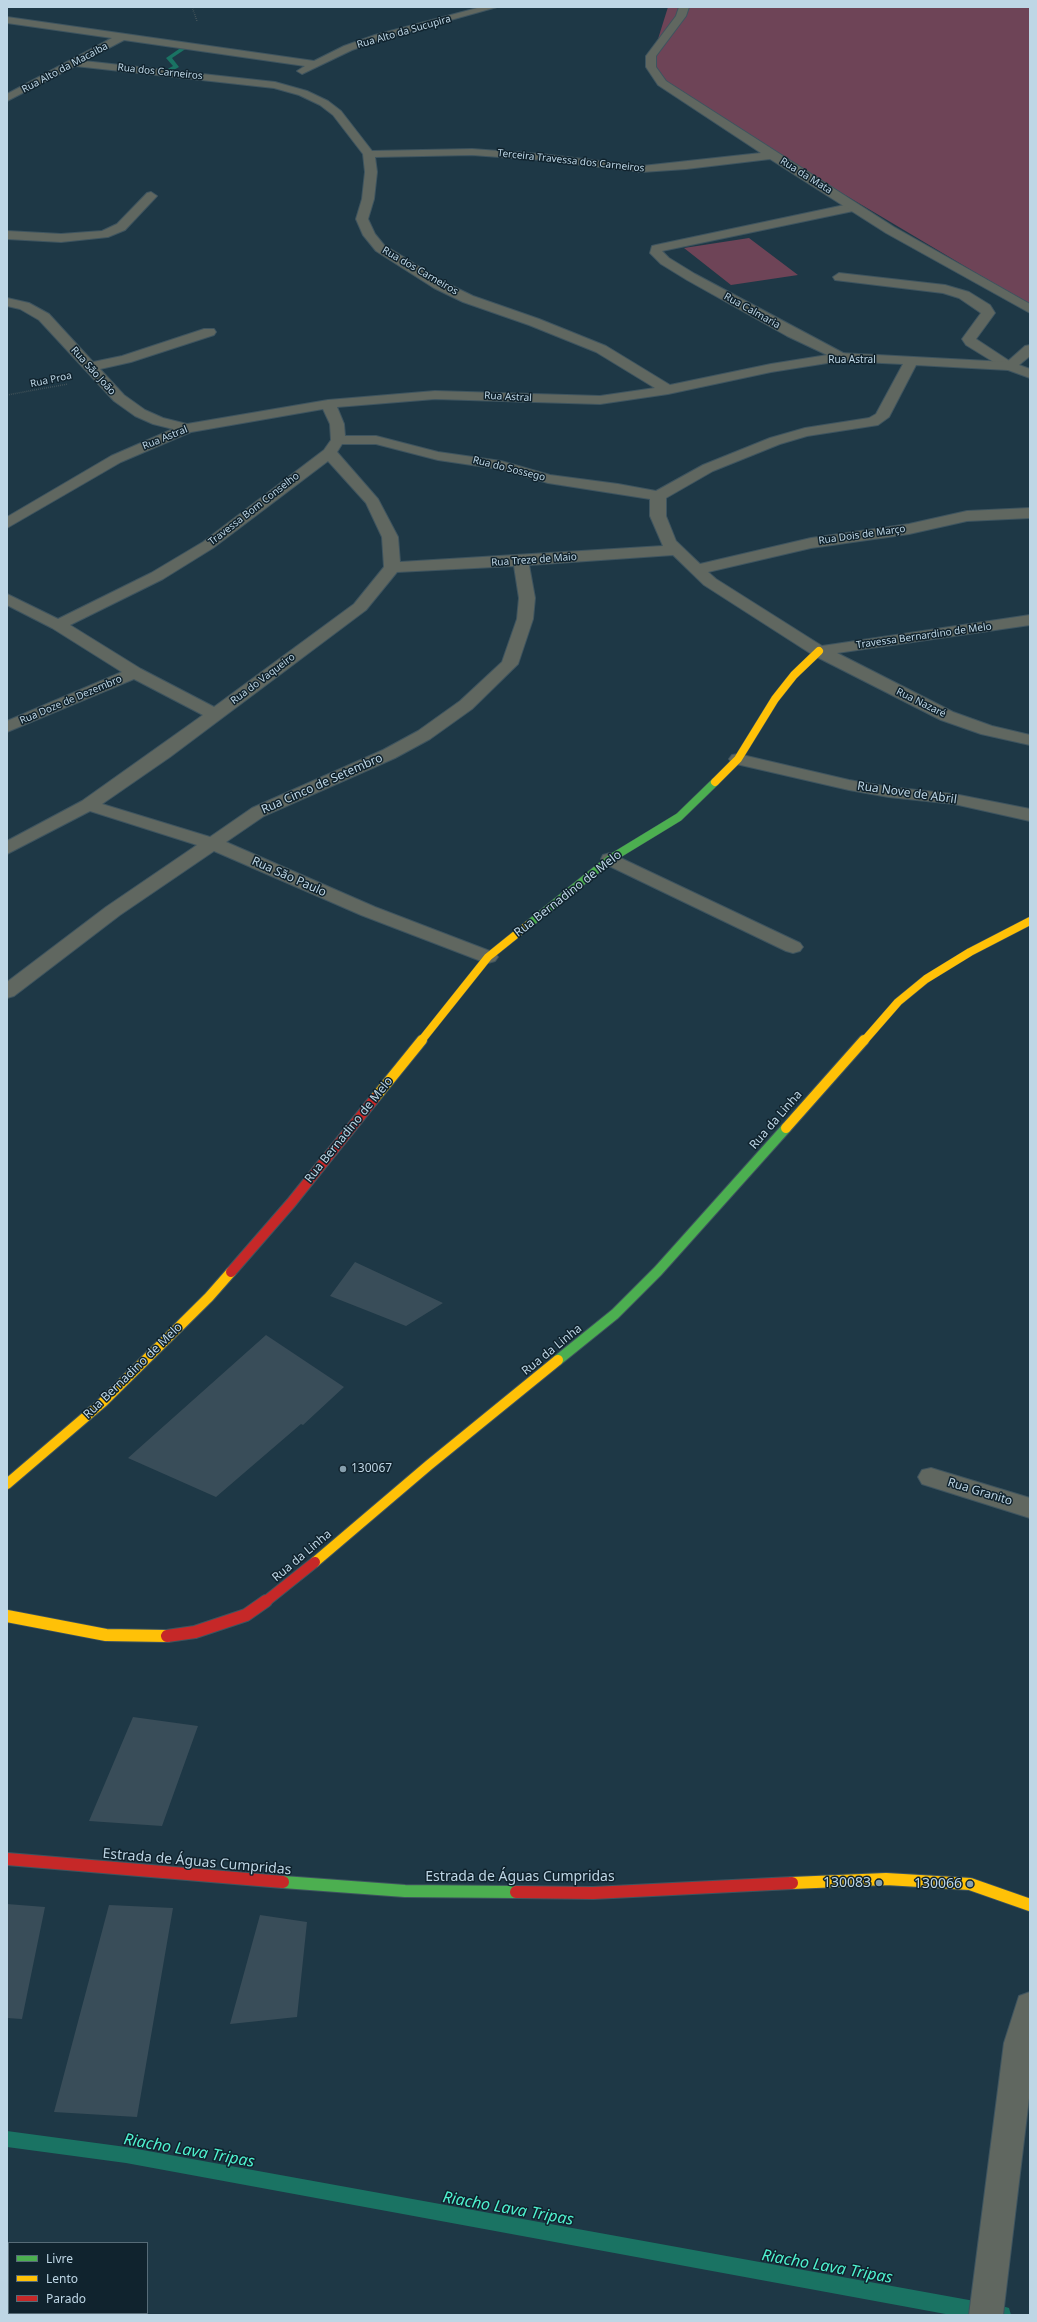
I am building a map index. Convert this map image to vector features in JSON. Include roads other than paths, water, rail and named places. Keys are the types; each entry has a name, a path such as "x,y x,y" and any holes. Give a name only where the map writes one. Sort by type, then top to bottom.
{"street":[{"name":"Rua Alto da Sucupira","path":"275,85 315,64 379,37 492,7"},
{"name":"Rua da Mata","path":"684,7 681,16 651,56 651,67 654,74 681,97 890,230 1030,309"},
{"path":"7,20 315,64"},
{"name":"Rua Alto da Macaiba","path":"7,98 123,36"},
{"name":"Rua dos Carneiros","path":"76,62 275,85 303,93 324,103 337,113 369,154 371,172 368,199 362,219 369,235 380,248 439,285 468,299 534,322 601,349 668,390"},
{"name":"Terceira Travessa dos Carneiros","path":"369,154 472,152 541,157 642,169 686,166 773,155"},
{"path":"7,235 74,238 109,233 121,227 151,196"},
{"name":"Rua Calmaria","path":"840,357 792,333 665,261 656,253 656,249 854,207"},
{"path":"839,277 945,289 964,295 985,308 988,313 971,335 969,339 971,342 1010,366 1030,349"},
{"name":"Rua São João","path":"7,302 24,306 44,317 119,398 140,413 158,421 187,428"},
{"path":"94,372 133,357 209,332"},
{"name":"Rua Astral","path":"7,523 116,459 187,428 328,404 435,395 600,400 668,390 771,368 840,357 911,362 963,362 1010,366 1030,374"},
{"path":"819,651 710,582 696,570 669,543 658,516 658,496 708,468 775,441 805,432 873,422 882,417 911,362"},
{"path":"328,404 337,424 333,447 351,475 373,502 390,537 392,567"},
{"name":"Rua do Sossego","path":"333,447 376,440 438,456 501,465 548,479 618,488 658,496"},
{"name":"Travessa Bom Conselho","path":"58,625 157,576 208,545 333,447"},
{"name":"Rua Dois de Março","path":"696,570 811,543 909,528 967,516 1030,513"},
{"name":"Rua Treze de Maio","path":"392,567 522,561 676,550"},
{"name":"Rua Cinco de Setembro","path":"7,992 113,911 214,844 258,812 390,754 424,735 466,706 494,681 510,664 526,619 527,598 522,561"},
{"name":"Rua do Vaqueiro","path":"7,848 88,805 216,715 360,607 383,582 392,567"},
{"path":"7,599 58,625 135,673 216,715"},
{"name":"Travessa Bernardino de Melo","path":"819,651 1030,620"},
{"name":"Rua Nazaré","path":"819,651 947,716 987,730 1030,740"},
{"name":"Rua Bernadino de Melo","path":"7,1484 103,1402 209,1297 291,1203 488,957 610,859 679,816 738,759 775,699 794,675 819,651"},
{"name":"Rua Doze de Dezembro","path":"7,727 135,673"},
{"name":"Rua Nove de Abril","path":"738,759 855,786 889,792 954,799 1030,814"},
{"name":"Rua São Paulo","path":"88,805 214,844 368,911 488,957"},
{"path":"610,859 793,947"},
{"name":"Rua da Linha","path":"7,1616 106,1635 157,1636 195,1632 246,1615 285,1587 429,1464 615,1314 658,1271 711,1213 898,1002 926,979 970,952 1030,921"},
{"name":"Rua Granito","path":"931,1477 1030,1508"},
{"name":"Estrada de Águas Cumpridas","path":"7,1859 131,1871 405,1890 593,1893 886,1880 970,1884 1030,1905"},
{"path":"986,2315 1020,2043 1030,2006"}],"waterway":[{"path":"168,71 176,67 169,58 184,48"},
{"name":"Riacho Lava Tripas","path":"7,2139 126,2155 1002,2315"}],"place":[{"name":"130067","path":"343,1469"},
{"name":"130083","path":"879,1883"},
{"name":"130066","path":"970,1884"}]}
